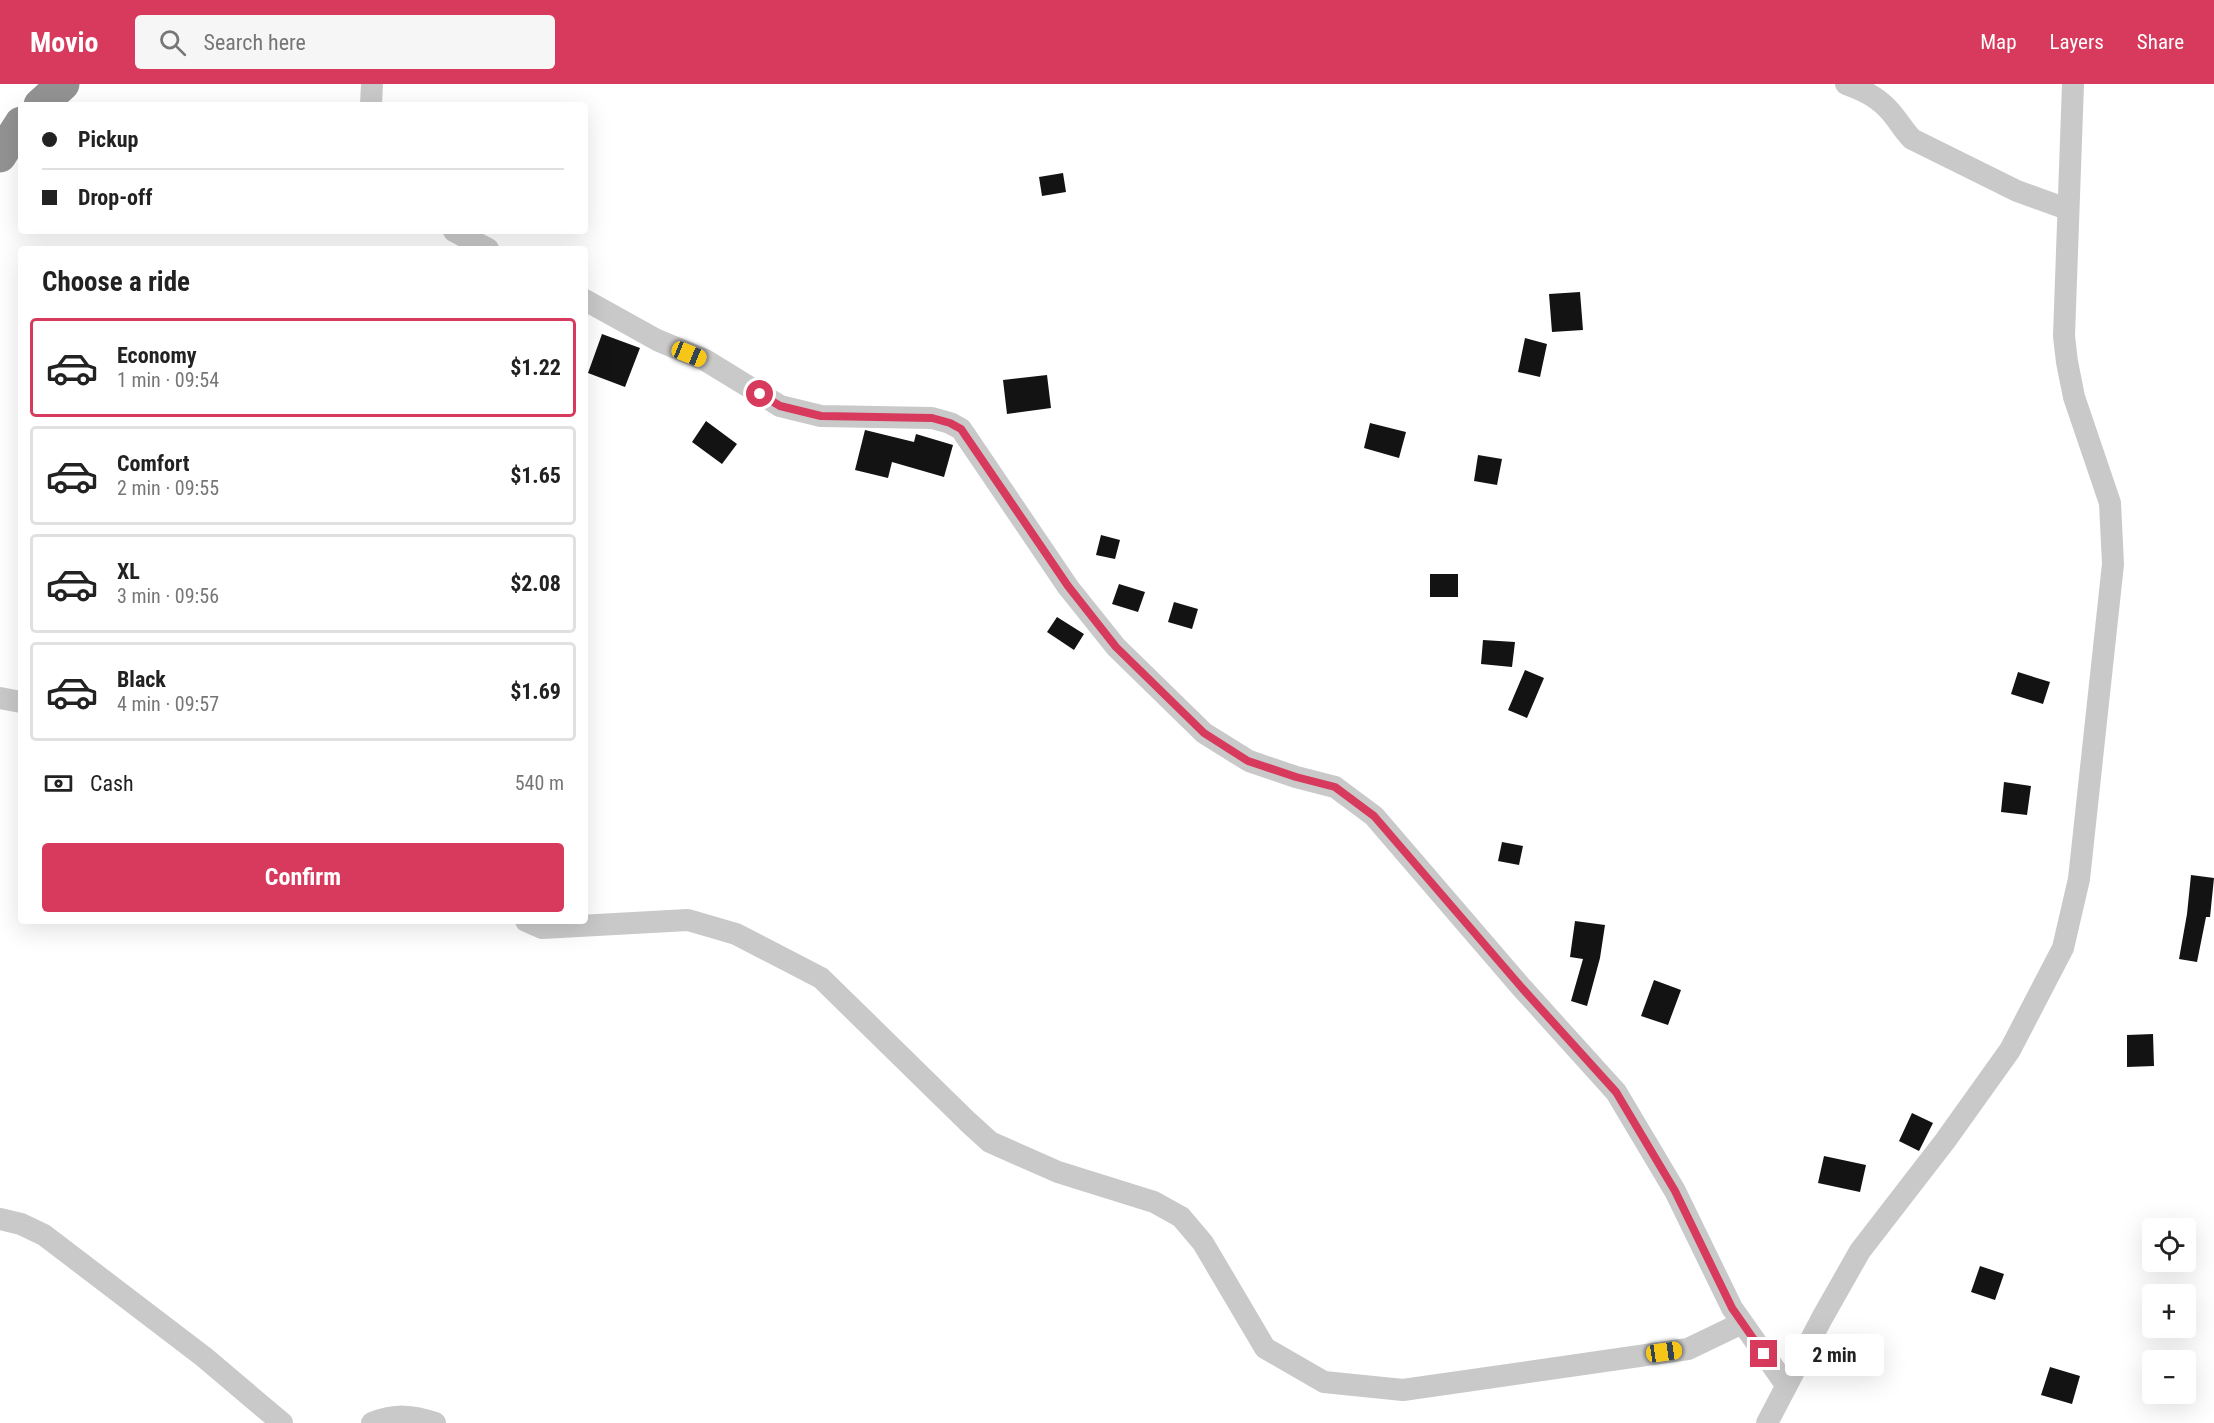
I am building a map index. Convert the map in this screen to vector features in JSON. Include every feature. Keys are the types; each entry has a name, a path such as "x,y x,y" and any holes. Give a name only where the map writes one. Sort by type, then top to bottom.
{"highway":[{"path":"43,102 63,84"},
{"path":"0,156 18,128"}],"street":[{"path":"371,102 372,84"},
{"path":"1846,84 1870,94 1889,110 1904,132 1912,139 2017,192 2067,209"},
{"path":"1767,1423 1860,1251 1945,1141 2010,1050 2062,948 2079,879 2113,564 2110,503 2074,397 2064,336 2073,84"},
{"path":"460,234 482,246"},
{"path":"588,302 657,340 705,360 780,406 821,416 932,418 961,429 1068,586 1116,647 1204,733 1248,761 1335,787 1374,816 1522,988 1616,1092 1675,1191 1732,1308 1786,1385"},
{"path":"0,698 18,701"},
{"path":"533,924 542,928 688,920 736,934 821,978 990,1142 1058,1172 1154,1202 1181,1217 1203,1243 1265,1348 1324,1382 1403,1390 1415,1389 1688,1349 1742,1323"},
{"path":"0,1219 21,1224 44,1235 204,1357 282,1423"},
{"path":"372,1423 387,1417 409,1415 435,1423"}],"building":[{"path":"1063,173 1066,192 1042,196 1039,177"},
{"path":"1580,292 1583,330 1552,332 1549,294"},
{"path":"602,334 640,348 625,387 588,373"},
{"path":"1525,338 1547,344 1540,377 1518,372"},
{"path":"1047,375 1051,408 1007,414 1003,380"},
{"path":"706,421 737,444 722,464 692,442"},
{"path":"1370,423 1406,432 1399,458 1364,448"},
{"path":"865,430 914,442 916,434 953,445 944,477 892,462 888,478 855,470"},
{"path":"1478,455 1502,459 1497,485 1474,481"},
{"path":"1101,535 1120,540 1115,559 1096,555"},
{"path":"1430,574 1458,574 1458,597 1430,597"},
{"path":"1119,584 1145,592 1138,612 1112,604"},
{"path":"1174,602 1198,609 1192,629 1168,622"},
{"path":"1057,617 1084,634 1074,650 1047,632"},
{"path":"1483,640 1515,642 1512,667 1481,664"},
{"path":"1525,670 1544,678 1527,718 1508,710"},
{"path":"2018,672 2050,682 2043,704 2011,694"},
{"path":"2004,782 2031,786 2027,815 2001,812"},
{"path":"1502,842 1523,846 1519,865 1498,861"},
{"path":"2191,875 2214,878 2210,917 2206,917 2197,962 2179,959"},
{"path":"1575,921 1605,925 1600,958 1587,1006 1571,1001 1583,959 1570,957"},
{"path":"1654,980 1681,990 1668,1025 1641,1016"},
{"path":"2153,1034 2154,1066 2127,1067 2127,1035"},
{"path":"1912,1113 1933,1123 1919,1151 1899,1141"},
{"path":"1824,1156 1866,1165 1860,1192 1818,1183"},
{"path":"1980,1266 2004,1274 1995,1300 1971,1292"},
{"path":"2050,1367 2080,1376 2072,1404 2041,1395"}],"route":[{"path":"760,394 780,406 821,416 932,418 961,429 1068,586 1116,647 1204,733 1248,761 1335,787 1374,816 1522,988 1616,1092 1675,1191 1732,1308 1764,1354"}]}
